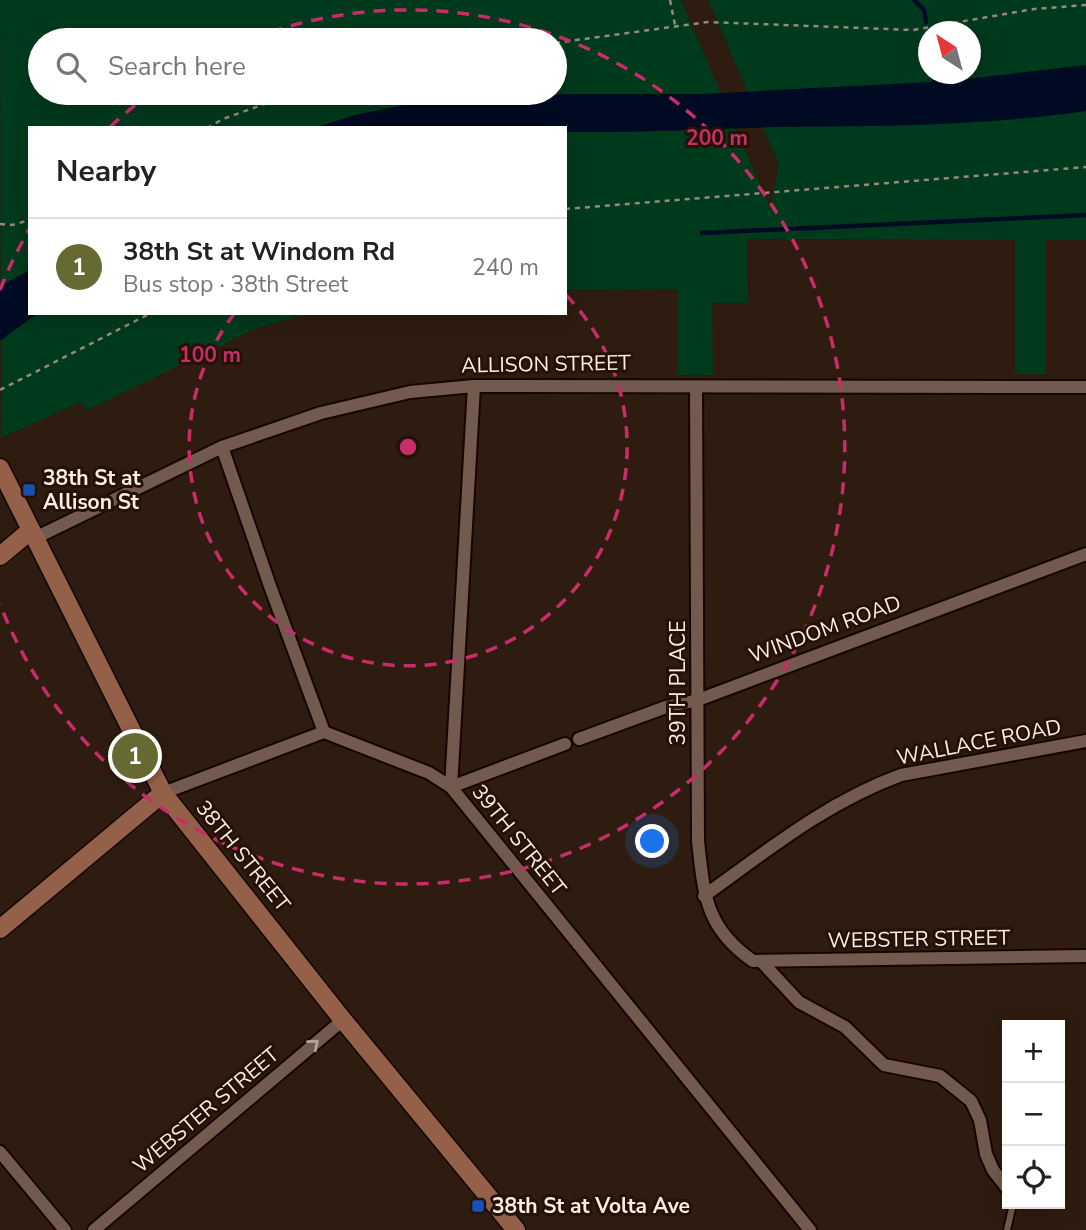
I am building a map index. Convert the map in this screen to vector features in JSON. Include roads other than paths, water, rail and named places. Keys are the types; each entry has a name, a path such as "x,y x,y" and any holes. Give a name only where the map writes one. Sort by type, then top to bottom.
{"main road":[{"name":"38TH STREET","path":"0,468 163,793 343,1020 516,1230"},
{"name":"ALLISON STREET","path":"0,556 33,534"},
{"path":"0,929 163,793"}],"street":[{"name":"ALLISON STREET","path":"33,534 222,447 321,413 410,392 474,386 1086,387"},
{"name":"39TH STREET","path":"474,386 451,787 810,1230"},
{"name":"39TH PLACE","path":"696,387 698,841 704,896 730,943 757,961 799,1002 845,1027 884,1065 940,1076 971,1101 980,1121 986,1154 1002,1182"},
{"path":"222,447 324,732"},
{"name":"WINDOM ROAD","path":"579,739 666,707 698,701 1086,554"},
{"path":"163,793 324,732 429,773 451,787 565,744"},
{"name":"WALLACE ROAD","path":"704,896 811,818 875,785 901,775 1086,741"},
{"name":"WEBSTER STREET","path":"757,961 1086,956"},
{"name":"WEBSTER STREET","path":"94,1230 343,1020"},
{"path":"0,1152 65,1230"}],"lane":[{"path":"1007,1230 1012,1209"}],"water":[{"path":"1086,65 1086,111 1009,120 618,132 567,132 567,126 320,126 355,115 404,105 567,105 567,94 703,94 918,83 981,84 981,77"},
{"path":"28,271 28,315 35,315 0,341 0,286"}],"waterway":[{"path":"914,0 924,10 926,21"},
{"path":"702,233 1086,215"}],"place":[{"name":"38th St at Allison St","path":"29,490"},
{"name":"38th St at Windom Rd","path":"135,756"},
{"name":"38th St at Volta Ave","path":"478,1206"}]}
